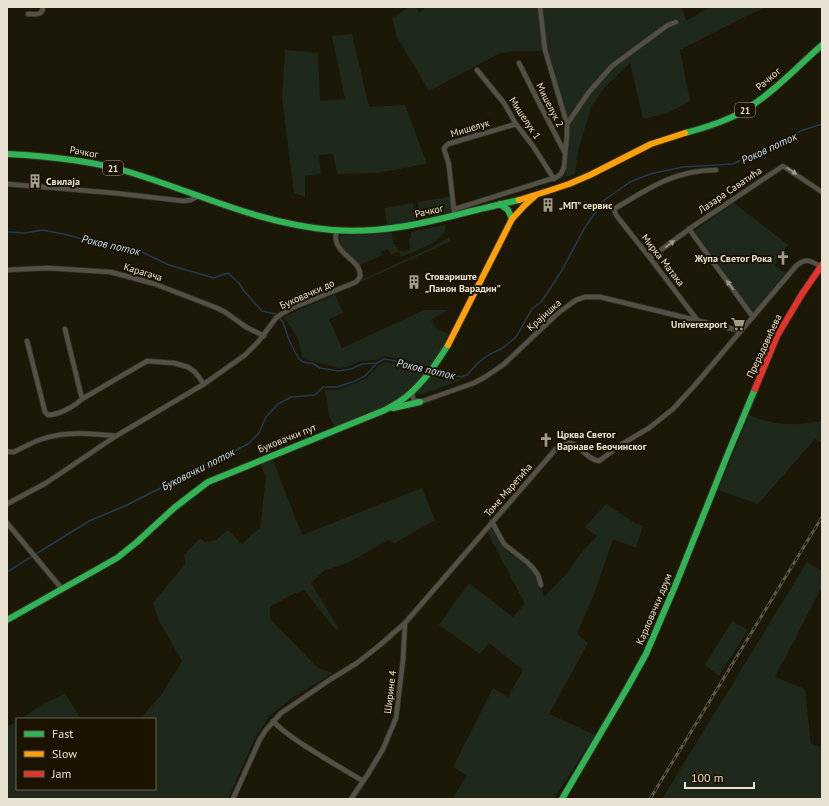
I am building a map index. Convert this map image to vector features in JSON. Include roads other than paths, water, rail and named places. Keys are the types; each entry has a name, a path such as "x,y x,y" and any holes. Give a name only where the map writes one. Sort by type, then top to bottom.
{"main road":[{"name":"Рачког","path":"7,154 33,155 81,161 117,169 244,212 276,221 337,230 385,229 420,224 454,212 500,204 553,190 575,182 651,144 712,126 737,115 764,97 822,45"},
{"name":"Буковачки пут","path":"7,620 117,558 137,542 178,504 208,482 385,410 400,402 432,371 442,356 512,219 536,195"},
{"path":"500,204 508,210 512,219"},
{"name":"Прерадовићева","path":"743,417 777,336 798,300 821,266"},
{"path":"385,410 420,402"},
{"name":"Карловачки друм","path":"562,799 626,690 651,642 743,417"}],"street":[{"path":"28,14 39,14 43,11 43,7"},
{"path":"454,212 554,179 563,171 565,162 567,124 545,50 540,7"},
{"path":"567,124 589,92 612,66 668,25 676,22"},
{"name":"Мишелук 2","path":"519,63 565,155"},
{"name":"Мишелук 1","path":"477,70 504,103 516,124 533,146 554,179"},
{"name":"Мишелук","path":"454,212 448,159 444,148 448,144 516,124"},
{"name":"Лазара Саватића","path":"650,258 689,229 784,166 822,192"},
{"name":"Мирка Матака","path":"698,321 616,215 614,210 662,181 675,176 702,170 716,170"},
{"path":"7,184 114,193 184,201 198,196"},
{"path":"689,229 753,317"},
{"name":"Буковачки до","path":"7,504 46,483 116,436 204,384 245,355 264,336 276,318 282,313 356,282 361,274 358,268 340,249 336,239 337,230"},
{"name":"Томе Маретића","path":"233,799 260,739 273,721 287,709 357,663 405,623 553,452 560,446 568,443 575,444 591,459 599,462 622,444 649,428 666,415 695,385 800,262 805,260 814,261 821,266"},
{"name":"Карагача","path":"7,270 48,268 104,272 122,275 155,284 217,308 246,327 264,336"},
{"name":"Крајишка","path":"420,402 474,383 489,375 503,365 558,313 581,298 592,296 741,331"},
{"path":"65,329 82,399"},
{"path":"27,341 44,412 46,414 51,415 76,405 82,399 148,361 174,363 188,367 195,372 204,384"},
{"path":"413,391 412,395 414,400 420,402"},
{"path":"7,451 14,452 39,440 64,434 116,436"},
{"path":"492,522 504,544 533,568 538,575 541,585"},
{"path":"7,523 62,589"},
{"name":"Ширине 4","path":"351,799 364,781 387,741 396,718 403,660 405,623"},
{"path":"273,721 285,733 364,781"}],"waterway":[{"name":"Роков поток","path":"434,371 461,377 467,375 478,363 490,354 501,349 516,337 532,309 542,301 561,272 584,229 603,201 630,182 650,174 683,167 733,164 803,130 822,124"},
{"name":"Роков поток","path":"7,232 25,233 43,230 112,247 139,250 169,265 214,278 228,273 239,283 244,291 262,311 276,314 283,322 289,340 299,359 303,362 312,363 320,368 339,371 351,369 362,364 377,363 384,359 430,370"},
{"name":"Буковачки поток","path":"7,572 89,521 125,506 248,444 259,433 266,417 278,404 291,397 315,395 323,387 337,387 355,381 365,376 377,363"}],"railway":[{"path":"650,799 822,517"}],"place":[{"name":"Свилаја","path":"35,181"},
{"name":"„МП” сервис","path":"548,205"},
{"name":"Жупа Светог Рока","path":"783,258"},
{"name":"Стовариште „Панон Варадин”","path":"414,282"},
{"name":"Univerexport","path":"738,324"},
{"name":"Црква Светог Варнаве Беочинског","path":"546,440"}]}
